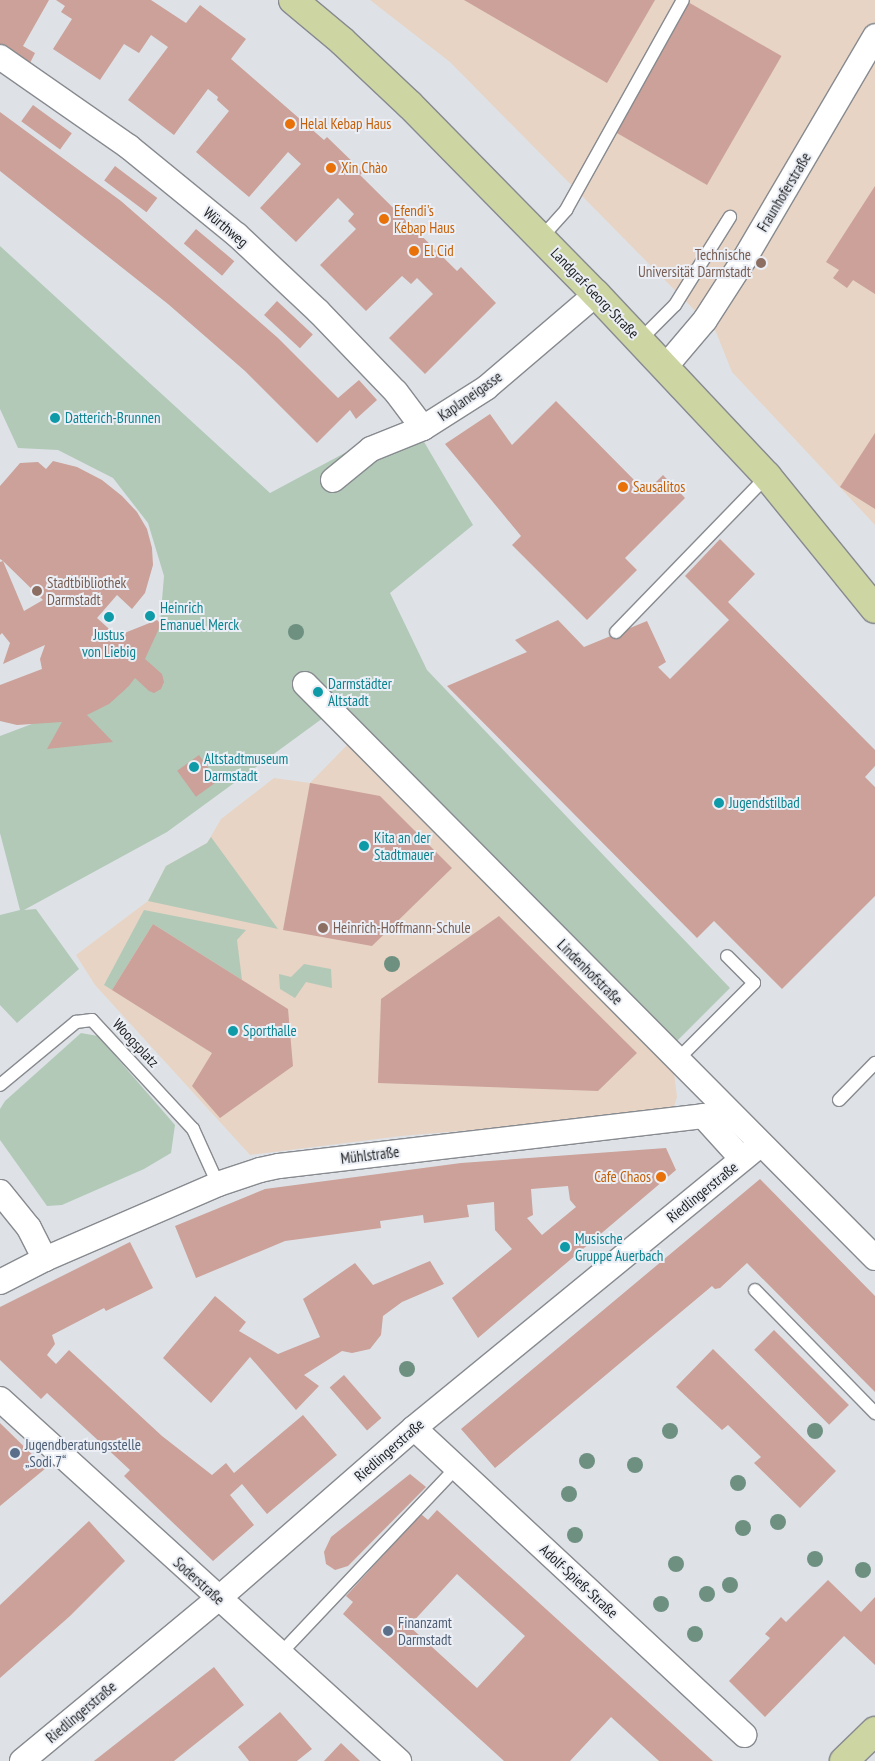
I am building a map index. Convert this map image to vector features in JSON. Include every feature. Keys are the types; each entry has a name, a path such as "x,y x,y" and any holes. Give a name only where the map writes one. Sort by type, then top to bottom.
{"main road":[{"name":"Landgraf-Georg-Straße","path":"293,0 342,41 410,104 666,366 767,476 875,609"},
{"path":"844,1761 875,1732"}],"street":[{"name":"Fraunhoferstraße","path":"666,366 704,320 735,274 872,52"},
{"name":"Würthweg","path":"0,56 129,147 237,235 318,311 396,392 423,428"},
{"name":"Kaplaneigasse","path":"333,480 371,449 423,428 486,388 596,294"},
{"name":"Lindenhofstraße","path":"305,684 875,1258"},
{"name":"Mühlstraße","path":"0,1282 45,1259 218,1184 279,1166 703,1116 742,1159"},
{"name":"Riedlingerstraße","path":"22,1761 218,1599 414,1428 762,1144"},
{"path":"0,1192 29,1228 45,1259"},
{"name":"Soderstraße","path":"0,1399 218,1599 399,1761"},
{"name":"Adolf-Spieß-Straße","path":"414,1428 744,1735"}],"lane":[{"path":"541,238 566,210 682,0"},
{"path":"640,340 675,305 730,217"},
{"path":"616,632 767,476"},
{"path":"677,1060 754,983 727,956"},
{"name":"Woogsplatz","path":"0,1085 76,1022 92,1020 193,1128 218,1184"},
{"path":"839,1100 875,1063"},
{"path":"754,1290 875,1413"},
{"path":"280,1654 395,1537 457,1467"}],"shaded area":[{"name":"Technische Universität Darmstadt","path":"370,0 875,0 875,525 732,372 716,332 450,62"},
{"name":"Heinrich-Hoffmann-Schule","path":"351,741 674,1072 677,1097 672,1113 401,1136 250,1155 95,985 76,955 148,901 166,866 207,843 221,819 274,778 310,783"}],"green space":[{"path":"0,246 270,493 410,418 473,525 390,593 427,670 730,988 676,1042 334,710 167,832 24,910 36,909 79,969 17,1023 0,1005 0,915 20,910 0,833 0,736 127,688 160,624 164,576 148,523 113,478 58,450 18,448 0,409"},
{"path":"211,837 278,929 148,901 166,866 207,843"},
{"path":"144,910 246,930 237,940 242,980 153,924 112,990 104,985"},
{"path":"304,964 331,969 332,988 306,982 295,998 280,989 279,974 291,977"},
{"path":"81,1033 98,1036 175,1125 171,1153 144,1169 62,1205 47,1206 0,1140 0,1109 5,1101"}],"building":[{"path":"0,0 49,0 23,46 35,53 30,63 0,46"},
{"path":"56,0 151,0 186,23 200,5 246,39 231,59 324,140 327,137 363,172 360,175 457,271 461,267 496,303 425,374 389,338 433,294 417,278 411,284 402,276 366,311 320,265 356,229 348,221 354,214 338,198 296,242 260,208 301,164 288,152 249,197 196,152 229,111 217,100 218,97 208,89 174,135 128,100 168,47 151,35 139,53 124,44 100,80 53,49 72,19 61,12 65,6"},
{"path":"464,0 655,0 607,83"},
{"path":"688,2 782,56 707,185 614,131"},
{"path":"33,105 72,133 60,149 21,121"},
{"path":"0,112 121,201 278,338 338,398 359,380 377,400 356,419 350,410 317,443 245,371 168,304 0,171"},
{"path":"115,166 157,198 146,212 104,180"},
{"path":"875,186 875,294 853,280 847,288 833,278 839,270 826,262"},
{"path":"196,229 234,261 222,276 184,244"},
{"path":"277,301 313,334 300,348 264,315"},
{"path":"556,401 646,492 663,475 685,498 625,558 637,570 587,620 512,545 521,536 445,444 490,414 512,445"},
{"path":"875,433 875,509 840,487"},
{"path":"53,461 77,467 102,480 122,496 137,512 147,529 152,548 153,565 145,593 132,609 117,595 97,618 117,636 157,620 161,624 145,659 162,674 164,682 161,689 154,693 149,691 135,678 109,704 87,715 113,742 47,749 62,722 17,725 0,721 0,685 42,669 40,659 45,645 3,664 10,643 2,633 0,635 0,562 3,561 0,559 0,486 20,463 38,462 46,469","holes":["3,561 43,600 24,611"]},
{"name":"Jugendstilbad","path":"720,539 755,574 728,602 875,750 875,766 865,777 875,787 875,896 782,989 714,921 697,938 447,686 527,652 515,640 558,620 584,647 647,621 666,662 658,667 670,679 729,620 685,576"},
{"path":"199,755 218,781 196,797 177,771"},
{"name":"Kita an der Stadtmauer","path":"310,783 380,796 452,868 372,946 283,930"},
{"name":"Heinrich-Hoffmann-Schule","path":"499,916 637,1053 598,1091 378,1083 381,999"},
{"name":"Sporthalle","path":"153,924 288,1009 293,1066 220,1118 192,1086 212,1053 112,990"},
{"path":"666,1148 676,1170 478,1338 452,1298 512,1249 495,1230 494,1202 467,1205 469,1217 424,1223 423,1215 380,1221 381,1228 285,1241 196,1278 175,1226 265,1189 461,1163","holes":["568,1186 570,1200 576,1207 542,1235 527,1218 533,1215 531,1189"]},
{"path":"760,1179 875,1296 875,1392 747,1263 720,1288 715,1289 712,1286 495,1468 461,1429"},
{"path":"130,1242 153,1288 106,1311 104,1308 52,1335 55,1344 47,1355 56,1364 69,1350 162,1436 212,1475 226,1463 234,1473 303,1415 337,1455 267,1514 242,1484 230,1495 254,1525 213,1561 124,1476 130,1470 47,1393 41,1399 0,1360 0,1307"},
{"path":"430,1261 444,1284 402,1302 383,1316 381,1335 370,1349 352,1353 342,1351 304,1375 319,1386 296,1410 250,1357 211,1403 163,1358 215,1296 246,1322 239,1331 278,1354 320,1337 303,1299 355,1263 373,1285"},
{"path":"774,1330 849,1405 829,1425 754,1350"},
{"path":"713,1349 836,1471 800,1508 754,1463 761,1457 728,1425 722,1430 676,1387"},
{"path":"344,1375 381,1418 367,1430 330,1387"},
{"path":"0,1423 46,1468 0,1506"},
{"path":"410,1474 426,1487 348,1566 335,1570 326,1564 324,1552 331,1537"},
{"name":"Finanzamt Darmstadt","path":"437,1510 713,1761 659,1761 611,1717 570,1761 504,1761 343,1614 353,1602 346,1596 421,1514 428,1520","holes":["457,1574 525,1636 477,1688 409,1626"]},
{"path":"89,1521 125,1561 70,1616 0,1678 0,1605"},
{"path":"828,1580 861,1612 875,1597 875,1665 844,1636 765,1717 729,1681 770,1638 765,1634 781,1617 786,1622"},
{"path":"214,1667 244,1705 174,1761 94,1761"},
{"path":"280,1712 312,1749 297,1761 249,1761 238,1747"},
{"path":"341,1743 360,1761 324,1761"}],"place":[{"name":"Helal Kebap Haus","path":"290,124"},
{"name":"Xin Chào","path":"331,168"},
{"name":"Efendi's Kebap Haus","path":"384,219"},
{"name":"El Cid","path":"414,251"},
{"name":"Technische Universität Darmstadt","path":"761,263"},
{"name":"Datterich-Brunnen","path":"55,418"},
{"name":"Sausalitos","path":"623,487"},
{"name":"Stadtbibliothek Darmstadt","path":"37,591"},
{"name":"Heinrich Emanuel Merck","path":"150,616"},
{"name":"Justus von Liebig","path":"109,617"},
{"name":"Darmstädter Altstadt","path":"318,692"},
{"name":"Altstadtmuseum Darmstadt","path":"194,767"},
{"name":"Jugendstilbad","path":"719,803"},
{"name":"Kita an der Stadtmauer","path":"364,846"},
{"name":"Heinrich-Hoffmann-Schule","path":"323,928"},
{"name":"Sporthalle","path":"233,1031"},
{"name":"Cafe Chaos","path":"661,1177"},
{"name":"Musische Gruppe Auerbach","path":"565,1247"},
{"name":"Jugendberatungsstelle „Sodi 7“","path":"15,1453"},
{"name":"Finanzamt Darmstadt","path":"388,1631"}]}
